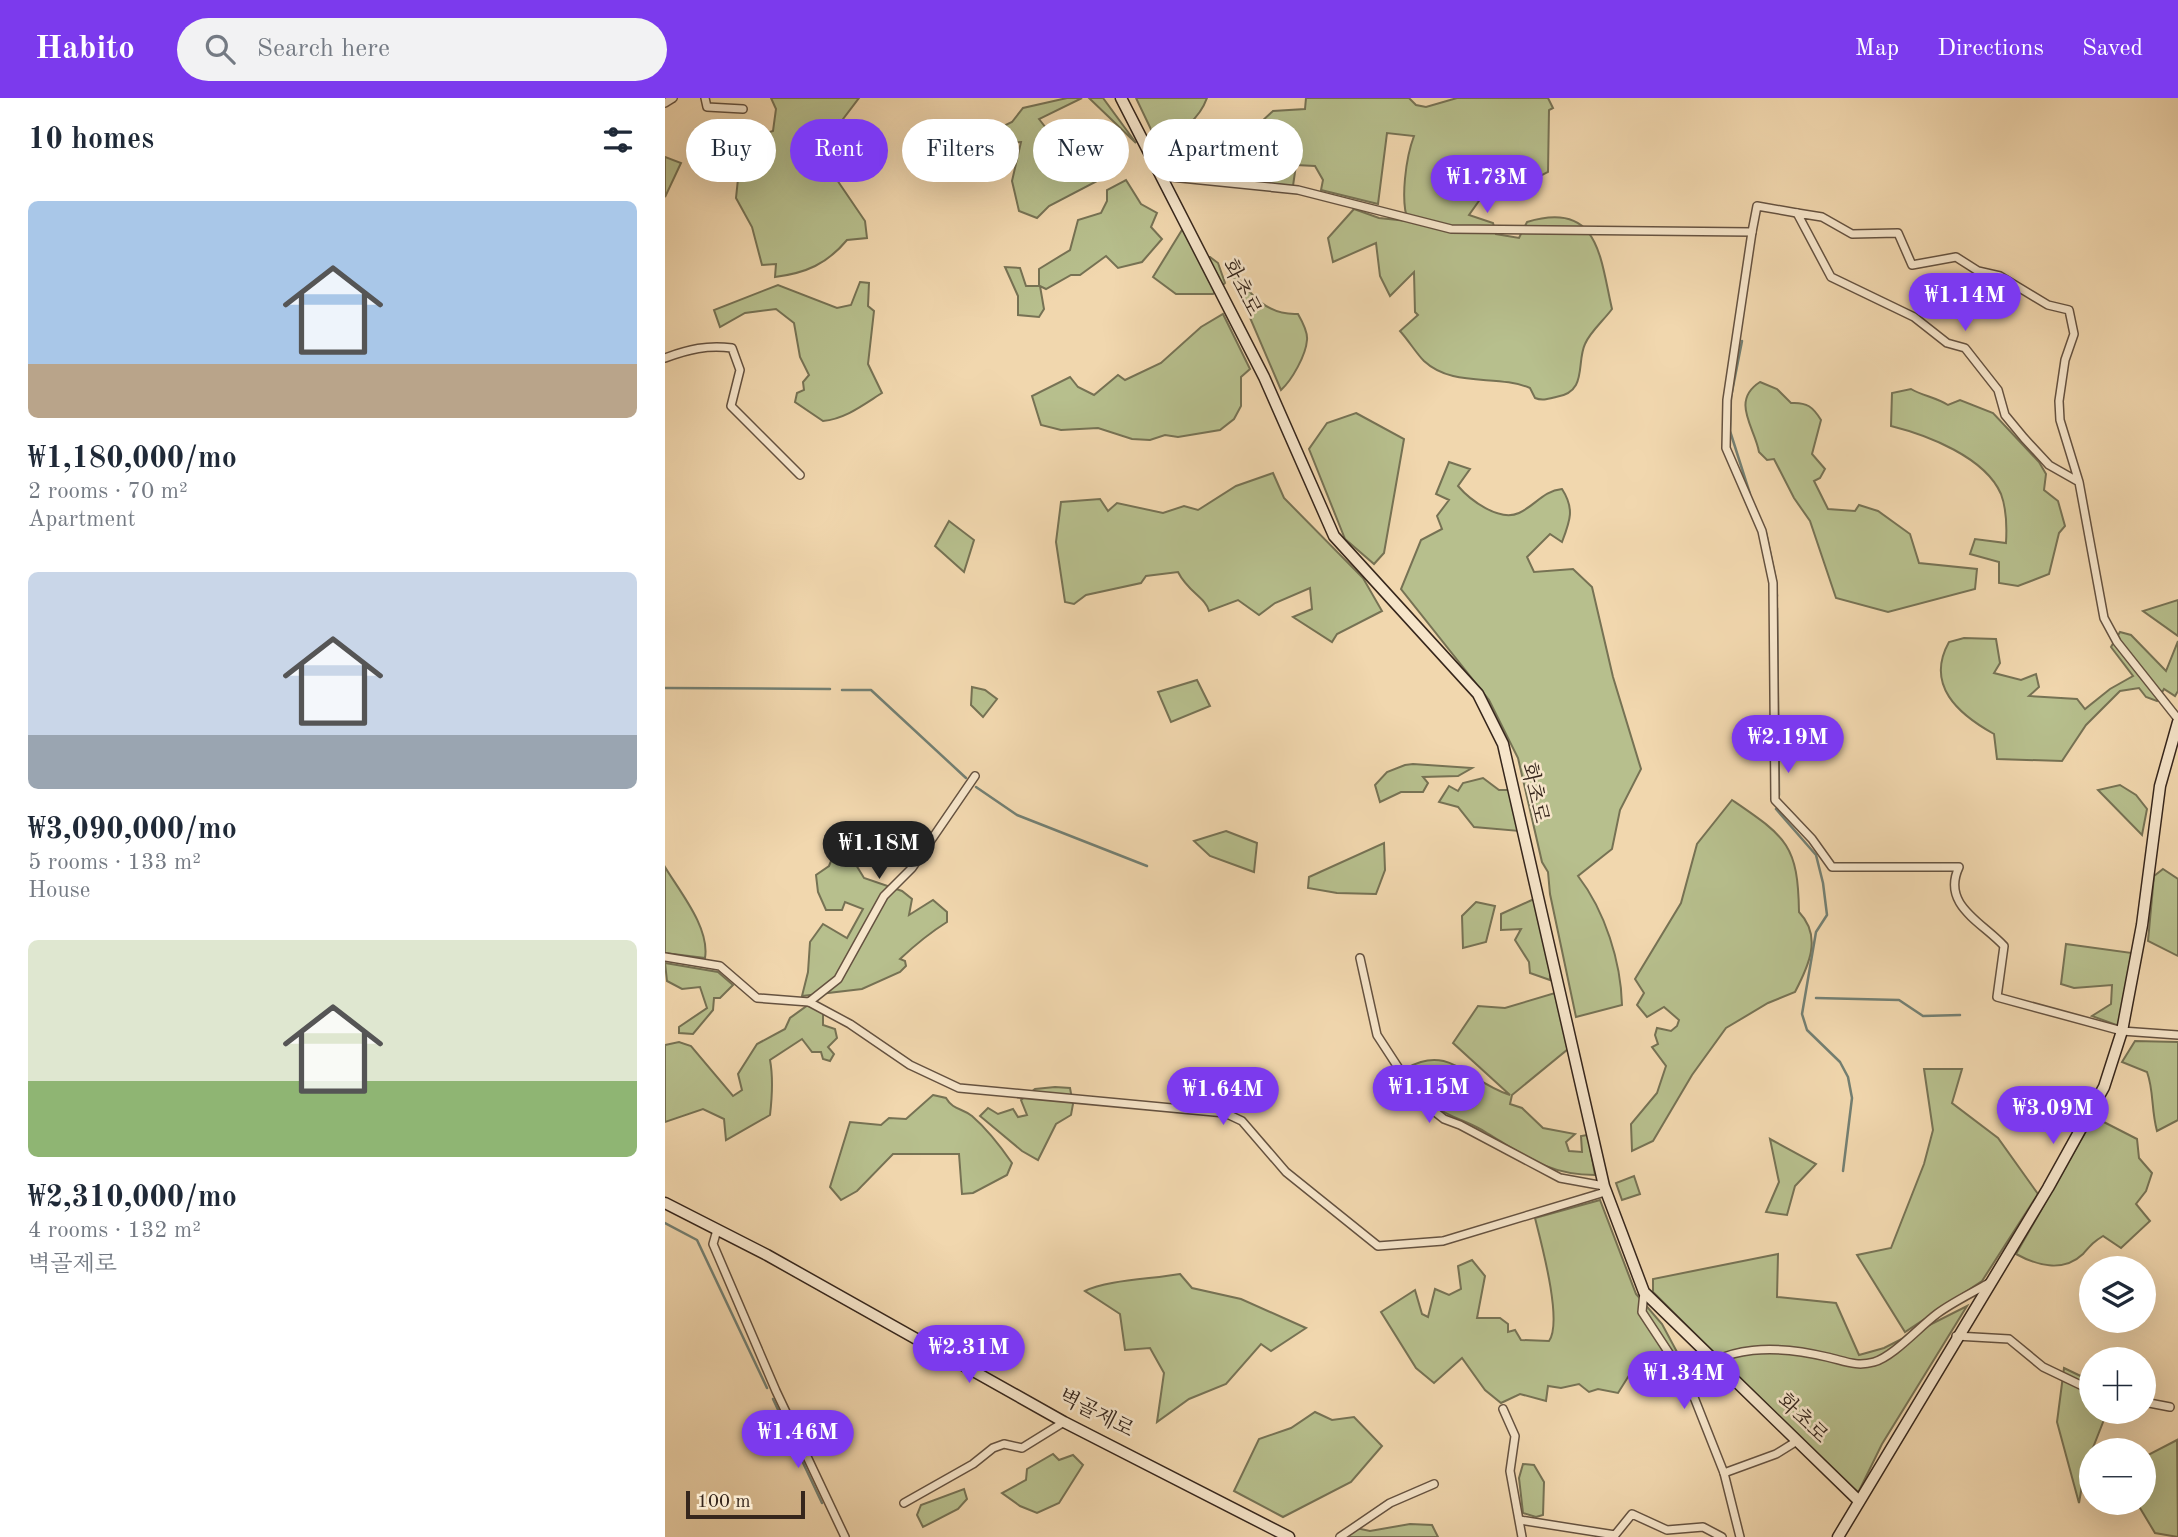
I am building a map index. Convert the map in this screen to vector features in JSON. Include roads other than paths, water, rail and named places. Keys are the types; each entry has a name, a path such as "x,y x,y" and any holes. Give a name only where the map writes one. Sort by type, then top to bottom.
{"street":[{"path":"665,103 673,98"},
{"path":"705,98 707,107 743,109"},
{"name":"화초로","path":"1121,98 1143,141"},
{"name":"화초로","path":"1164,182 1264,377 1334,536 1478,694 1503,744 1604,1189 1644,1292 1859,1501"},
{"path":"1220,182 1298,190 1451,229 1752,232"},
{"path":"1837,1537 1956,1336 2048,1188 2104,1087 2122,1031 2142,925 2160,786 2178,721 2117,642 2104,618 2078,482 2060,420 2059,401 2065,360 2074,334 2069,310 2048,305 2000,276 1977,271 1956,257 1912,265 1898,233 1852,234 1822,217 1757,206 1727,400 1726,448 1762,531 1773,583 1775,800 1812,839 1832,867 1959,867 1953,880 1954,892 1967,915 2004,946 1997,997 2122,1031 2178,1035"},
{"path":"1797,213 1831,277 1914,317 1947,343 1965,348 1999,390 2005,415 2024,438 2049,465 2078,482"},
{"path":"665,358 690,348 712,345 732,348 740,370 731,405 800,475"},
{"path":"809,1002 838,979 884,895 912,868 975,776"},
{"path":"665,957 720,966 757,999 809,1002 850,1024 910,1065 959,1088 1225,1113 1242,1121 1286,1172 1378,1246 1443,1241 1604,1189"},
{"path":"1360,957 1377,1035 1407,1081 1430,1108 1444,1119 1560,1178 1604,1189"},
{"name":"벽골제로","path":"665,1203 1064,1422 1289,1537"},
{"path":"717,1230 713,1244 718,1257 775,1391 845,1537"},
{"path":"1688,1382 1700,1367 1752,1349 1791,1350 1853,1365 1874,1362 1891,1354 1906,1337 1941,1311 1990,1283"},
{"path":"1644,1292 1642,1312 1688,1382 1724,1474 1741,1537"},
{"path":"1956,1336 2009,1339 2043,1367 2079,1384"},
{"path":"2156,1404 2170,1407"},
{"path":"1503,1409 1515,1436 1510,1471 1522,1537"},
{"path":"905,1503 974,1464 993,1448 1005,1444 1022,1448 1064,1422"},
{"path":"1724,1474 1776,1454 1797,1441"},
{"path":"1340,1537 1390,1503 1434,1484"},
{"path":"1520,1520 1615,1535 1632,1514 1667,1530 1703,1527 1722,1537"}],"waterway":[{"path":"1742,341 1731,397 1730,431 1750,494"},
{"path":"1766,533 1776,581"},
{"path":"1776,587 1777,596"},
{"path":"1777,608 1779,795"},
{"path":"665,688 830,689"},
{"path":"842,690 871,690 966,778"},
{"path":"976,787 1017,815 1147,866"},
{"path":"1776,809 1816,855 1823,883 1827,915 1816,932 1802,1014 1807,1030 1840,1062 1848,1077 1852,1098 1843,1171"},
{"path":"1816,998 1899,1000 1923,1016 1960,1015"},
{"path":"665,1223 697,1240 767,1388"},
{"path":"773,1399 822,1503"}]}
